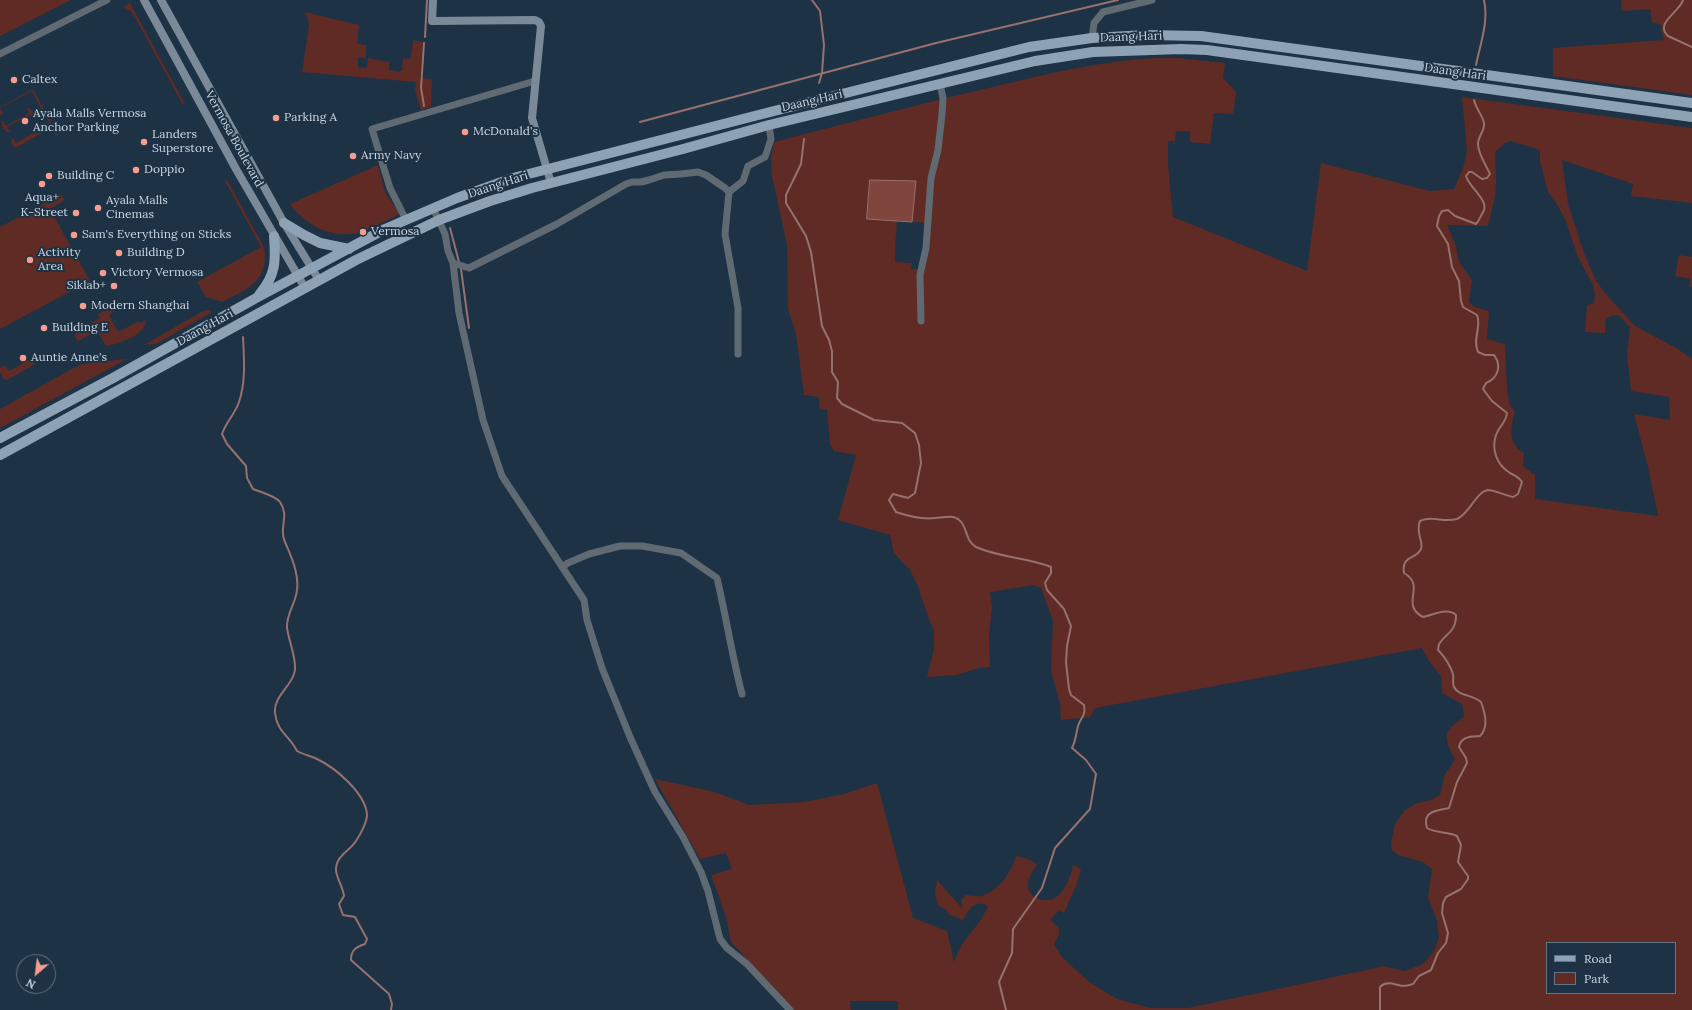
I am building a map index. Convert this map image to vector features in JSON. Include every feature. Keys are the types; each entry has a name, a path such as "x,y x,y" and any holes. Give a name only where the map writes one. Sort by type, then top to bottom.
{"main road":[{"name":"Vermosa Boulevard","path":"144,0 236,169 305,288"},
{"name":"Vermosa Boulevard","path":"162,0 284,223 319,280"},
{"path":"433,0 432,20 535,20 539,22 540,26 532,118 551,183"},
{"name":"Daang Hari","path":"0,438 113,378 258,297 406,220 433,208 513,178 1029,47 1092,38 1146,35 1201,36 1688,102"},
{"name":"Daang Hari","path":"0,455 319,280 392,241 439,220 490,201 551,183 769,125 1035,61 1093,52 1181,49 1222,52 1688,116"},
{"path":"1688,102 1688,116"},
{"path":"284,223 320,243 349,249"},
{"path":"258,297 268,284 274,268 274,236"}],"street":[{"path":"0,54 107,0"},
{"path":"1092,38 1094,23 1103,12 1152,0"},
{"path":"406,220 390,188 372,129 535,81"},
{"path":"921,320 920,275 926,248 931,178 938,150 942,114 943,98 940,84"},
{"path":"738,354 738,308 724,234 729,192 743,181 748,166 765,157 771,139 769,125"},
{"path":"453,263 469,268 557,224 632,182 649,180 664,174 698,172 706,175 729,192"},
{"path":"433,208 446,234 448,251 453,263 460,313 483,420 502,476 584,600 587,620 602,668 630,737 656,792 683,837 701,872 708,891 720,939 727,948 747,964 790,1010"},
{"path":"562,567 585,555 620,546 642,546 681,553 693,560 701,568 717,578 728,624 733,662 742,694"}],"green space":[{"path":"0,0 71,0 0,36"},
{"path":"1621,0 1692,0 1692,95 1553,76 1553,48 1664,40 1661,29 1662,25 1652,22 1650,9 1622,11"},
{"path":"130,3 185,104 183,105 132,12 123,7"},
{"path":"305,12 359,25 357,44 366,45 366,58 358,57 358,67 367,68 368,58 389,62 389,70 399,72 402,71 403,58 411,59 413,40 423,42 420,78 432,79 431,107 421,110 415,90 416,82 302,72 309,26"},
{"path":"1155,58 1178,58 1225,63 1223,78 1236,92 1233,114 1214,113 1210,144 1190,142 1190,131 1176,131 1175,141 1168,141 1168,165 1173,217 1307,271 1321,163 1430,191 1454,189 1463,168 1467,151 1462,97 1692,128 1692,203 1631,196 1633,184 1562,160 1568,204 1583,250 1595,279 1605,293 1635,326 1678,349 1692,359 1692,1010 898,1010 898,1001 850,1001 851,1010 794,1010 731,942 726,917 711,875 732,869 726,853 700,859 655,779 715,792 749,805 804,802 844,794 877,783 913,918 947,931 954,962 962,944 980,921 988,907 982,904 975,905 969,910 963,920 949,915 947,911 938,905 935,894 937,880 962,908 961,900 966,895 982,896 994,890 1008,875 1016,856 1028,859 1037,864 1028,881 1029,890 1035,897 1043,900 1050,900 1056,897 1065,886 1069,879 1073,865 1081,869 1076,886 1064,913 1059,910 1050,920 1059,928 1059,934 1054,944 1061,956 1089,982 1117,999 1150,1008 1188,1008 1382,966 1404,971 1423,964 1432,954 1439,939 1437,920 1428,898 1432,869 1423,862 1398,855 1392,850 1391,843 1395,824 1405,810 1417,803 1431,800 1440,795 1445,774 1455,760 1447,740 1448,731 1464,717 1462,704 1442,693 1441,676 1430,663 1422,648 1095,708 1090,717 1061,720 1060,704 1051,671 1053,621 1041,588 1033,585 990,592 992,607 989,634 990,667 979,668 956,675 927,677 934,648 934,630 917,584 910,570 894,553 890,535 838,520 856,455 834,451 830,444 827,410 819,408 819,397 804,395 796,334 788,309 787,245 772,176 771,158 774,142 913,106 1076,68","holes":["1511,141 1540,150 1540,161 1548,192 1565,219 1578,257 1593,285 1595,295 1594,303 1587,305 1585,332 1605,333 1606,319 1611,316 1618,315 1630,327 1627,354 1631,391 1669,397 1670,420 1634,414 1648,467 1658,516 1535,499 1535,475 1523,466 1524,453 1515,445 1512,435 1512,423 1515,411 1510,406 1507,389 1505,344 1487,339 1489,311 1475,307 1469,302 1472,280 1461,265 1456,246 1447,225 1488,226 1495,196 1495,152 1505,143","916,182 912,222 926,223 920,269 911,269 912,263 895,262 897,221"]},
{"path":"33,89 58,135 56,136 32,91 0,108"},
{"path":"0,108 3,114 0,115"},
{"path":"27,108 31,109 35,115 34,119 30,115 7,127 10,132 6,132 2,126 2,122 3,121 6,126 29,113"},
{"path":"36,125 40,125 44,132 15,148 11,143 12,139 13,138 16,143 39,130"},
{"path":"378,165 385,192 397,210 398,215 364,231 353,234 343,234 322,230 305,219 290,204"},
{"path":"227,180 264,247 265,259 260,276 255,282 240,293 222,302 206,297 197,282 261,247 225,181"},
{"path":"61,194 65,200 50,209 90,281 0,329 0,227"},
{"path":"1679,255 1692,257 1692,287 1689,286 1691,279 1675,276"},
{"path":"111,307 114,312 109,315 118,332 139,321 140,323 146,320 142,330 131,338 106,346 97,331 78,341 74,335 88,327 87,325 100,318 98,314"},
{"path":"208,310 212,312 156,344 144,345 203,311"},
{"path":"32,358 35,364 7,380 4,379 0,372 0,368 5,365 9,371"},
{"path":"127,359 0,428 0,409 79,365"}],"shaded area":[{"path":"870,180 916,181 912,222 867,219"}],"waterway":[{"path":"425,37 427,0"},
{"path":"812,0 820,11 824,45 822,73 819,83"},
{"path":"640,122 936,43 1118,0"},
{"path":"1476,65 1485,25 1484,0"},
{"path":"1683,0 1666,22 1664,27 1668,36 1692,47"},
{"path":"424,43 421,88 424,106"},
{"path":"1380,1010 1380,987 1388,983 1403,986 1413,984 1419,976 1431,970 1438,953 1446,943 1448,933 1442,913 1443,903 1446,897 1461,889 1468,879 1468,876 1458,862 1461,845 1457,836 1427,828 1426,818 1435,811 1449,808 1457,782 1467,763 1466,758 1459,747 1460,743 1466,738 1480,736 1485,728 1485,715 1481,702 1456,690 1453,685 1453,674 1450,667 1438,650 1439,644 1453,628 1456,621 1456,615 1449,612 1440,612 1423,617 1416,612 1413,606 1413,584 1410,578 1404,573 1405,563 1407,560 1416,555 1421,549 1422,546 1418,529 1420,521 1424,519 1457,519 1484,491 1491,490 1513,497 1518,494 1522,482 1505,470 1496,457 1494,446 1496,435 1507,413 1492,401 1483,389 1486,383 1496,375 1498,371 1498,363 1494,355 1485,355 1478,352 1476,347 1478,324 1477,315 1463,307 1459,281 1452,267 1448,244 1437,226 1439,216 1442,211 1448,210 1455,216 1476,224 1484,210 1481,198 1466,176 1469,172 1472,172 1482,179 1487,178 1490,174 1478,148 1478,141 1484,123 1474,100"},
{"path":"804,139 801,164 786,195 786,203 806,236 811,252 822,326 829,340 832,351 832,372 838,382 837,398 842,404 874,420 902,423 915,433 919,445 921,463 915,493 908,498 893,494 889,500 896,512 905,515 925,518 953,517 958,519 962,522 972,544 985,551 1033,561 1051,567 1051,573 1045,583 1047,590 1064,609 1071,626 1067,646 1066,662 1069,689 1071,695 1084,705 1084,714 1078,726 1072,748 1086,760 1096,774 1090,809 1055,848 1042,888 1013,929 1012,953 999,982 1006,1010"},
{"path":"450,228 459,262"},
{"path":"461,269 469,328"},
{"path":"243,337 243,386 237,406 222,434 227,444 246,466 247,478 253,489 268,494 280,502 284,510 284,538 294,564 297,579 296,595 287,623 295,670 291,681 277,701 275,707 276,719 278,725 297,751 325,763 341,775 356,790 365,807 367,815 365,825 353,845 338,861 336,873 344,896 339,904 343,915 355,917 367,939 365,944 353,951 351,960 389,994 392,1004 391,1010"}],"place":[{"name":"Caltex","path":"14,80"},
{"name":"Parking A","path":"276,118"},
{"name":"Ayala Malls Vermosa Anchor Parking","path":"25,121"},
{"name":"McDonald's","path":"465,132"},
{"name":"Landers Superstore","path":"144,142"},
{"name":"Army Navy","path":"353,156"},
{"name":"Doppio","path":"136,170"},
{"name":"Building C","path":"49,176"},
{"name":"Aqua+","path":"42,184"},
{"name":"Ayala Malls Cinemas","path":"98,208"},
{"name":"K-Street","path":"76,213"},
{"name":"Vermosa","path":"363,232"},
{"name":"Sam's Everything on Sticks","path":"74,235"},
{"name":"Building D","path":"119,253"},
{"name":"Activity Area","path":"30,260"},
{"name":"Victory Vermosa","path":"103,273"},
{"name":"Siklab+","path":"114,286"},
{"name":"Modern Shanghai","path":"83,306"},
{"name":"Building E","path":"44,328"},
{"name":"Auntie Anne's","path":"23,358"}]}
